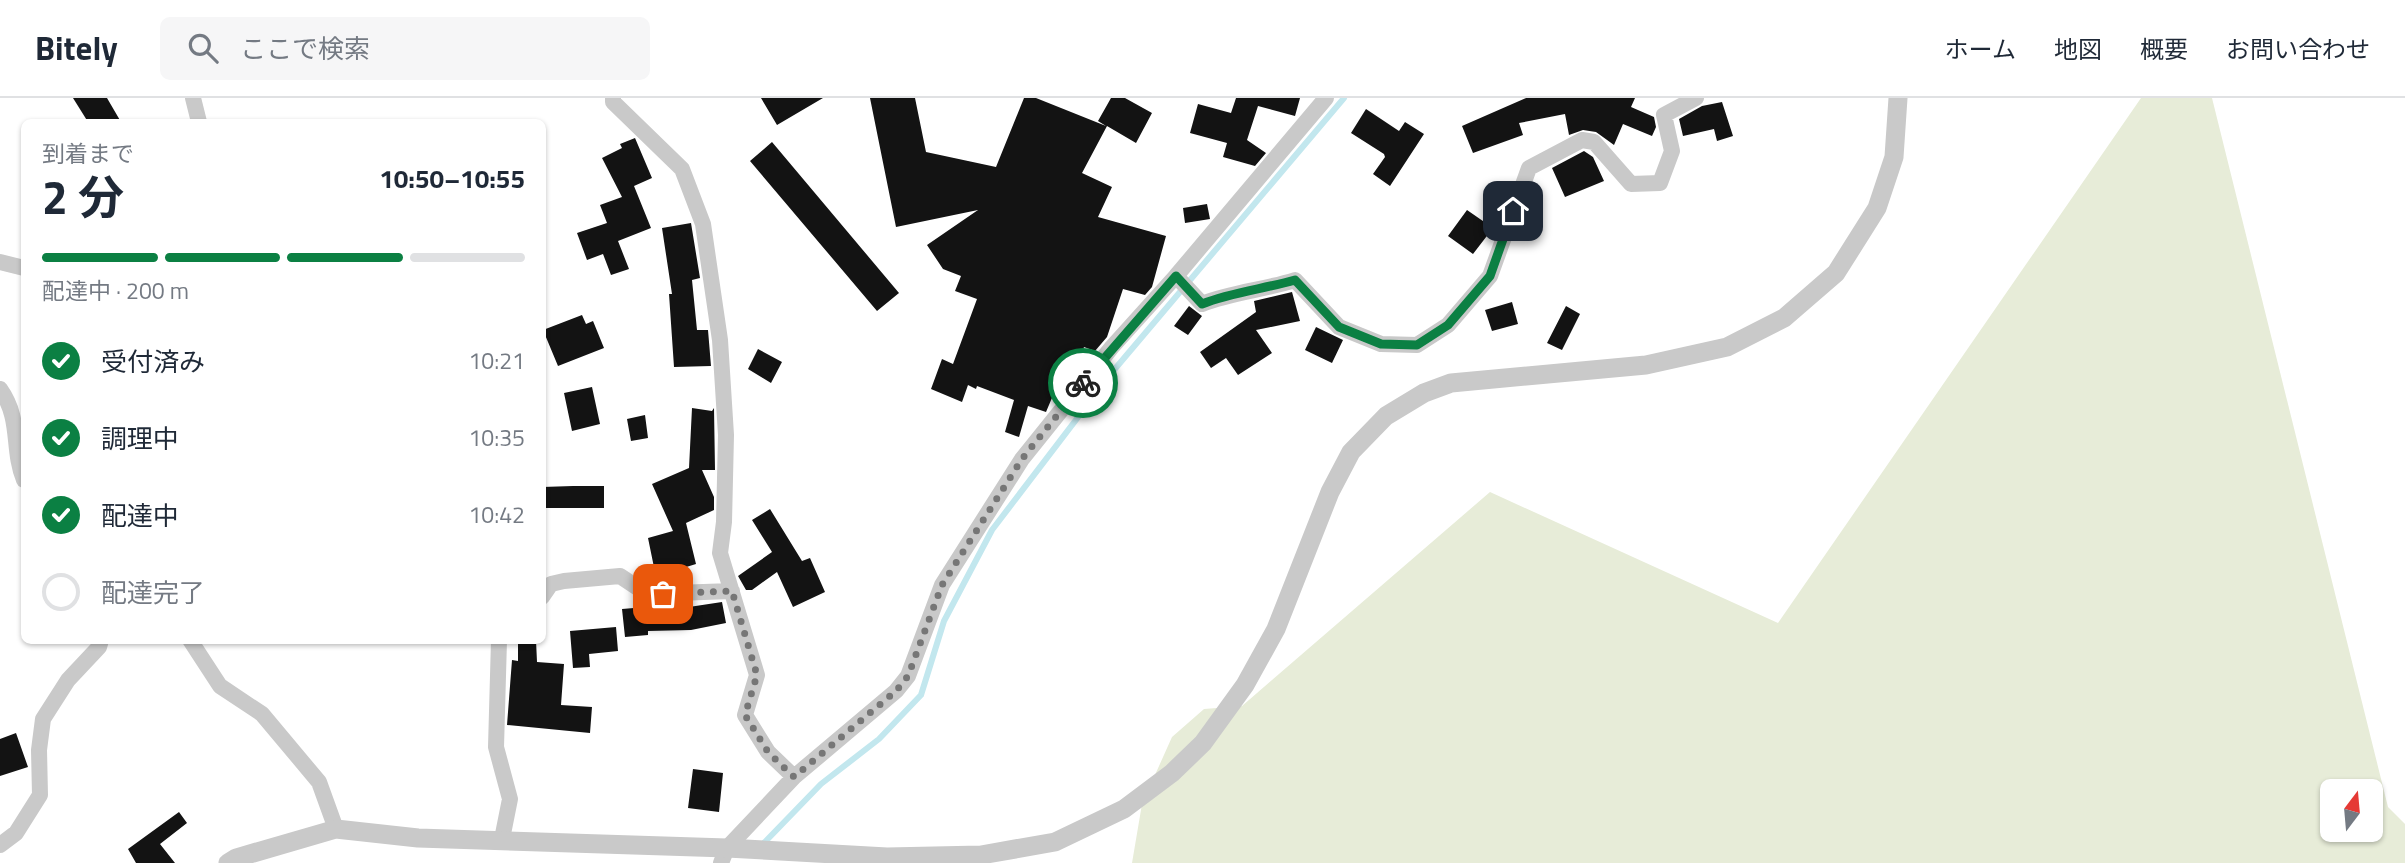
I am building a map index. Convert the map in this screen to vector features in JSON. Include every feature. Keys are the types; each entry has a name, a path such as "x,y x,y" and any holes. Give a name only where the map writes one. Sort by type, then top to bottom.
{"street":[{"path":"193,98 198,119"},
{"path":"613,98 613,102 682,169 703,224 720,340 726,435 724,522 720,552 757,675 745,715 768,752 794,777"},
{"path":"724,855 794,777 896,691 908,676 942,585 1022,459 1112,347 1176,276 1326,98"},
{"path":"1176,276 1202,304 1227,294 1269,288 1295,280 1339,327 1381,344 1417,345 1448,325 1490,276 1529,168 1582,140 1594,142 1631,184 1660,183 1672,150 1664,115 1696,98"},
{"path":"228,863 236,858 336,829 418,838 502,839 724,855 981,855 1055,842 1124,809 1172,773 1203,743 1245,685 1276,628 1329,492 1351,452 1386,416 1424,393 1451,383 1646,365 1727,347 1784,318 1836,273 1877,208 1894,157 1898,98"},
{"path":"0,262 21,267"},
{"path":"0,389 10,403 18,433 21,472"},
{"path":"546,591 551,584 564,581 620,576 647,594 732,591"},
{"path":"0,845 16,833 40,795 39,750 43,719 62,688 100,644"},
{"path":"193,644 220,686 262,714 319,782 336,829"},
{"path":"499,644 496,747 510,799 502,839"}],"green space":[{"path":"2141,98 2212,98 2381,779 2320,779 2320,842 2384,842 2384,791 2388,807 2405,824 2405,863 1132,863 1142,804 1172,737 1204,709 1242,706 1490,492 1778,623"}],"building":[{"path":"73,98 107,98 119,119 86,119"},
{"path":"761,98 823,98 777,125"},
{"path":"870,98 915,98 926,152 996,167 1024,98 1036,98 1106,126 1098,121 1111,98 1125,98 1152,113 1136,143 1107,126 1082,173 1112,187 1098,217 1166,236 1152,287 1145,295 1123,289 1107,337 1095,351 1084,347 1071,381 1065,389 1057,386 1046,412 1028,406 1019,437 1005,432 1014,400 977,386 976,389 968,385 962,402 931,389 942,359 953,364 977,299 955,291 961,276 943,269 927,245 978,210 896,227"},
{"path":"1236,98 1300,98 1295,116 1258,106 1247,140 1266,153 1255,166 1223,157 1227,143 1190,133 1198,104 1231,113"},
{"path":"1526,98 1635,98 1631,107 1654,117 1656,127 1652,136 1623,124 1614,145 1596,132 1583,130 1569,135 1565,114 1519,123 1523,135 1473,153 1462,126"},
{"path":"1722,102 1733,136 1717,141 1714,129 1683,136 1679,119 1702,106"},
{"path":"1366,109 1399,131 1405,122 1424,134 1390,186 1373,174 1385,157 1384,154 1351,133"},
{"path":"635,138 652,178 634,186 651,228 618,241 629,269 611,275 603,254 587,260 577,233 607,223 600,205 622,197 602,158 622,148 620,144"},
{"path":"772,142 899,293 877,311 750,161"},
{"path":"1584,151 1593,157 1604,181 1565,197 1552,168"},
{"path":"1207,204 1210,219 1185,223 1183,208"},
{"path":"1467,210 1493,228 1473,254 1448,236"},
{"path":"691,223 700,278 692,280 697,330 708,330 711,366 674,367 669,294 672,294 662,228"},
{"path":"1292,292 1300,321 1256,330 1272,353 1238,375 1226,358 1211,368 1200,352 1256,312 1254,301"},
{"path":"1512,302 1518,324 1492,331 1485,310"},
{"path":"1189,306 1202,316 1188,335 1174,326"},
{"path":"1566,306 1580,314 1562,350 1547,343"},
{"path":"582,315 586,324 593,321 604,348 558,366 546,337 546,329"},
{"path":"1316,327 1343,340 1332,363 1305,350"},
{"path":"758,349 782,362 771,383 748,369"},
{"path":"592,387 600,424 572,431 564,393"},
{"path":"692,408 712,411 714,408 715,470 702,470 714,497 714,510 686,523 696,564 683,568 684,577 657,582 648,538 673,531 652,484 689,468"},
{"path":"645,415 648,438 631,441 627,419"},
{"path":"604,486 604,508 546,508 546,487"},
{"path":"770,509 802,561 810,558 825,592 793,607 777,572 752,590 746,590 738,576 772,552 752,520"},
{"path":"722,602 726,623 691,630 648,631 648,635 625,637 622,609 646,607 647,614 690,613 689,607"},
{"path":"616,627 618,651 589,654 590,667 573,668 570,631"},
{"path":"518,644 536,644 537,662 564,664 561,705 592,707 590,733 507,725 512,660 518,661"},
{"path":"16,733 28,767 0,776 0,739"},
{"path":"693,769 723,773 719,812 688,808"},
{"path":"179,812 187,823 160,844 175,863 136,863 128,849"}],"waterway":[{"path":"762,845 821,784 879,739 921,695 944,621 992,530 1114,370 1344,98"}],"way so far":[{"path":"663,594 732,591 757,675 745,715 768,752 794,777 896,691 908,676 942,585 1022,459 1083,383"}],"route":[{"path":"1083,383 1176,276 1202,304 1227,294 1269,288 1295,280 1339,327 1381,344 1417,345 1448,325 1490,276 1513,211"}]}
